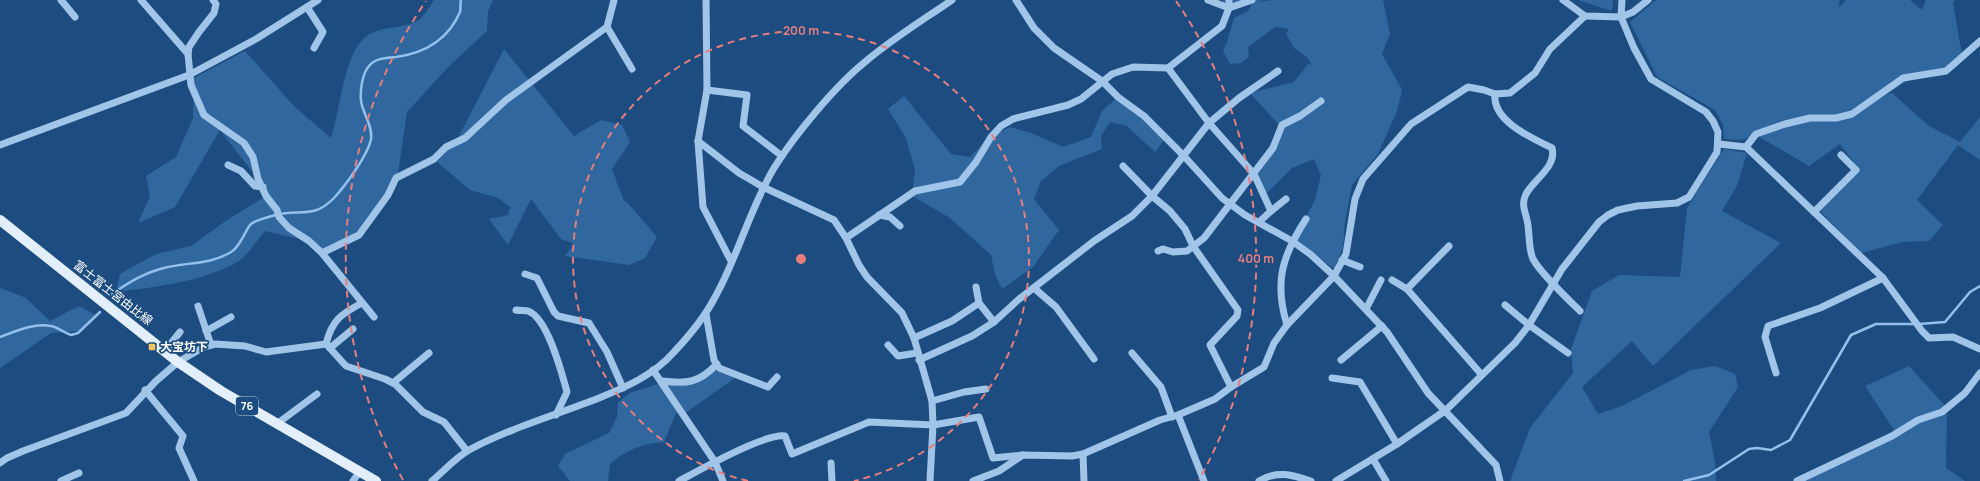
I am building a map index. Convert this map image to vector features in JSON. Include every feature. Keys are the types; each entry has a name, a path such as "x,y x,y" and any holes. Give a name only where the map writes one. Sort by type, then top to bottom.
{"main road":[{"name":"富士富士宮由比線","path":"0,220 178,362 222,391 376,481"}],"street":[{"path":"61,0 76,17"},
{"path":"140,0 188,54"},
{"path":"212,0 216,4 214,13 198,32 189,47 188,54 191,84 204,115 244,143 253,157 266,196 278,214 289,228 309,241 322,253 374,317"},
{"path":"0,145 189,75 256,39 318,0"},
{"path":"706,0 707,90 698,141 704,207 731,262"},
{"path":"432,481 467,451 506,433 623,388 653,370 673,353 706,314 715,298 763,187 782,156 814,115 850,75 865,61 952,0"},
{"path":"1016,0 1034,28 1054,48 1102,81 1118,96 1144,116 1183,155 1208,184 1230,205 1292,241 1310,254 1334,276 1382,326 1428,393 1446,410 1496,465 1500,481"},
{"path":"1208,0 1229,4 1252,0"},
{"path":"1563,0 1585,16 1621,17 1633,12 1648,0"},
{"path":"1336,481 1397,444 1446,410 1481,374 1515,343 1529,325 1553,284 1574,254 1608,215 1618,210 1637,206 1677,203 1689,198 1717,152 1718,132 1713,121 1706,112 1651,79 1634,48 1621,17 1622,0"},
{"path":"612,1 607,27 632,69"},
{"path":"846,238 915,191 960,182 976,162 991,136 1001,126 1012,119 1068,105 1081,99 1112,74 1133,67 1168,68 1222,26 1229,4"},
{"path":"307,7 324,32 314,48"},
{"path":"679,481 750,446 780,435 785,436 792,454 869,422 933,425 980,417 993,458 1023,455 1072,456 1083,454 1160,420 1175,416 1215,399 1264,367 1274,343 1288,325 1334,276 1346,254 1355,199 1363,179 1386,150 1420,118 1468,87 1495,94 1510,92 1536,73 1550,50 1585,16"},
{"path":"322,253 359,235 388,195 396,178 424,165 434,159 446,147 465,138 506,100 607,27"},
{"path":"1746,147 1756,134 1785,124 1810,118 1836,118 1852,114 1903,78 1946,71 1980,41"},
{"path":"1168,68 1209,123 1254,174 1271,211"},
{"path":"888,345 898,356 918,357 972,336 994,322 1018,300 1094,241 1132,216 1152,196 1209,123 1239,98 1278,71"},
{"path":"707,90 747,95 743,126 782,156"},
{"path":"1495,94 1494,102 1497,109 1521,133 1552,148 1554,156 1551,163 1528,190 1522,210 1527,218 1533,259 1553,284 1580,311"},
{"path":"1158,251 1163,249 1173,252 1187,250 1204,238 1273,148 1282,126 1300,116 1321,101"},
{"path":"698,141 739,173 763,187 834,220 846,238 859,265 867,277 902,313 914,338 918,357 932,401 933,425 930,481"},
{"path":"1718,144 1746,147 1883,278 1922,331 1930,338 1953,337 1980,349"},
{"path":"1814,212 1856,170 1842,155"},
{"path":"228,165 242,172 255,186 263,187"},
{"path":"1123,166 1170,212 1185,229 1193,246 1238,310 1237,316 1210,345 1231,388"},
{"path":"1259,222 1286,200"},
{"path":"879,215 890,217 900,226"},
{"path":"1288,325 1280,288 1285,257 1292,241 1306,219"},
{"path":"1407,289 1449,246"},
{"path":"1342,260 1360,267"},
{"path":"525,274 537,278 554,312 558,316 589,323 607,352 623,388"},
{"path":"1776,373 1765,337 1768,326 1820,308 1883,278"},
{"path":"1366,309 1381,280"},
{"path":"1392,280 1407,289 1481,374"},
{"path":"976,287 979,303 994,322"},
{"path":"1034,288 1056,307 1094,359"},
{"path":"362,303 341,314 329,333 328,346 346,366 393,383 423,412 444,422 467,451"},
{"path":"914,338 952,321 979,303"},
{"path":"1505,305 1529,325 1568,353"},
{"path":"198,306 211,345"},
{"path":"516,310 529,311 537,317 557,358 567,392 556,415"},
{"path":"706,314 714,360 719,368 768,387 777,377"},
{"path":"206,331 231,317"},
{"path":"1340,360 1382,326"},
{"path":"0,463 23,451 126,413 145,390 178,362 204,347 211,345 245,346 266,352 328,346 353,328"},
{"path":"165,351 180,332"},
{"path":"393,383 429,353"},
{"path":"1132,353 1161,387 1204,481"},
{"path":"662,381 679,383 698,380 707,374 716,364"},
{"path":"653,370 662,381 715,462 723,481"},
{"path":"1797,481 1892,436 1918,420 1942,412 1965,394 1980,373"},
{"path":"1332,378 1360,382 1397,444"},
{"path":"932,401 964,392 986,389"},
{"path":"145,390 183,436 179,448 194,481"},
{"path":"278,423 317,394"},
{"path":"1083,454 1084,481"},
{"path":"973,481 999,471 1023,455"},
{"path":"1372,459 1386,481"},
{"path":"831,463 832,481"},
{"path":"353,481 360,471"},
{"path":"61,481 79,473"},
{"path":"1259,481 1274,474 1286,474 1312,481"}],"shaded area":[{"path":"434,0 493,0 488,12 487,31 450,65 407,112 397,180 362,231 324,251 312,242 265,231 242,259 225,268 195,279 116,292 120,274 156,254 191,246 227,220 266,196 258,179 220,130 175,207 138,223 150,196 146,176 176,157 193,118 194,78 245,51 295,107 331,138 348,66 361,42 375,31 411,24 417,21 424,15"},
{"path":"1222,0 1263,0 1257,2 1272,0 1383,0 1390,34 1382,54 1402,90 1397,111 1378,154 1352,185 1345,222 1343,247 1334,269 1295,239 1315,200 1321,175 1314,159 1292,168 1267,193 1253,172 1281,127 1250,93 1294,82 1308,64 1312,65 1307,57 1294,48 1286,34 1289,29 1275,27 1248,47 1249,57 1241,63 1230,64 1223,51 1234,18 1248,11 1252,3 1222,5"},
{"path":"1578,0 1613,0 1612,11"},
{"path":"1656,0 1840,0 1838,8 1846,0 1910,0 1922,10 1926,0 1955,0 1953,3 1962,55 1946,71 1907,81 1885,95 1892,93 1929,126 1960,142 1980,117 1980,160 1958,145 1917,200 1943,225 1929,241 1902,242 1861,253 1820,211 1858,168 1840,144 1809,166 1756,135 1741,140 1724,139 1723,125 1715,110 1657,77 1630,22"},
{"path":"504,49 574,136 601,120 622,125 630,142 612,169 624,201 626,201 657,237 645,258 629,265 565,256 574,244 561,239 531,199 508,245 489,219 508,215 510,207 498,198 470,190 437,162 457,140"},
{"path":"904,96 951,154 970,157 989,137 1010,127 1031,133 1063,147 1091,137 1102,111 1118,97 1164,140 1155,152 1127,126 1110,122 1101,136 1102,149 1059,166 1041,181 1034,199 1059,230 1033,267 1002,289 995,274 991,255 950,218 912,196 915,170 906,138 888,109"},
{"path":"1724,149 1747,153 1737,186 1722,211 1781,243 1653,366 1632,341 1582,387 1598,414 1622,406 1691,370 1715,366 1735,374 1738,387 1709,432 1715,462 1716,481 1510,481 1530,428 1573,373 1571,349 1592,291 1619,275 1680,277 1687,208"},
{"path":"0,288 26,298 50,321 79,306 98,316 81,331 51,333 0,368"},
{"path":"1909,366 1947,408 1946,468 1965,481 1804,481 1896,433 1865,386"},
{"path":"711,370 735,378 684,414 676,413 664,442 635,448 616,459 610,464 608,481 570,481 558,466 565,454 609,433 617,417 618,402 630,393 658,384 682,382"}],"waterway":[{"path":"111,295 123,286 156,270 207,261 231,252 239,243 250,225 257,220 281,214 311,211 326,205 339,193 356,170 369,146 371,129 361,101 362,83 367,69 374,61 407,55 434,44 455,22 460,12 461,0"},
{"path":"1919,324 1945,322 1970,292 1980,286"},
{"path":"0,337 25,328 44,325 54,327 71,335 78,333 100,312"},
{"path":"1684,481 1709,475 1749,449 1757,448 1771,450 1790,440 1851,335 1876,324 1914,324"}],"place":[{"name":"大宝坊下","path":"152,347"}]}
